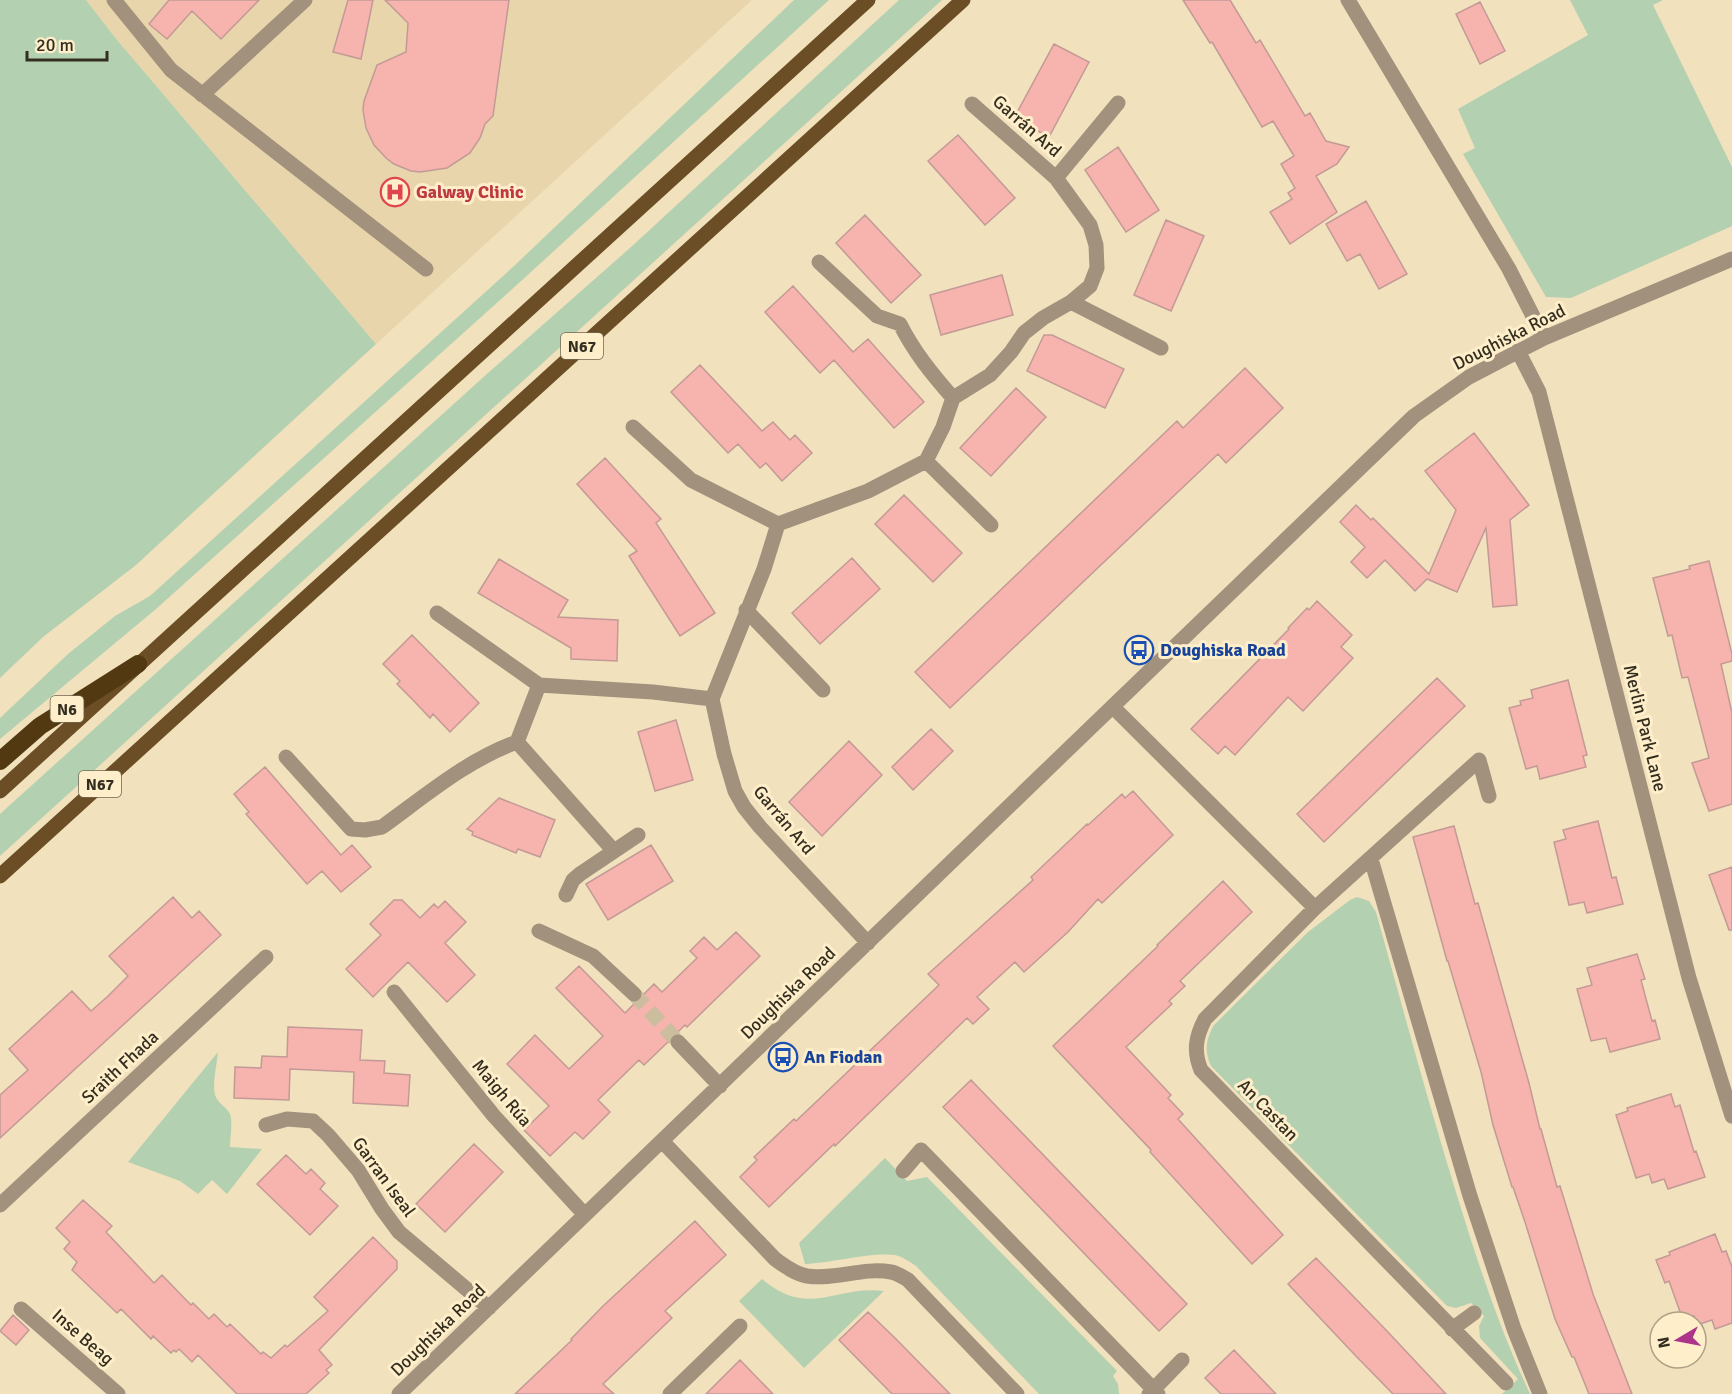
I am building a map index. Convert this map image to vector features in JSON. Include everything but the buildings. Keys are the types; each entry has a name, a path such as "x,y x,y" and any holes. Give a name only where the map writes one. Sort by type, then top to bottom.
{"highway":[{"name":"N6","path":"0,761 40,726 138,664"}],"main road":[{"path":"0,791 868,0"},
{"name":"N67","path":"0,876 963,0"}],"street":[{"path":"114,0 171,70 426,269"},
{"path":"202,95 305,0"},
{"path":"1348,0 1509,269 1544,338"},
{"name":"Garrán Ard","path":"1056,178 1118,103"},
{"name":"Garrán Ard","path":"953,398 990,375 1011,352 1024,333 1043,318 1071,302 1090,286 1097,268 1096,245 1090,225 1056,178 972,104"},
{"name":"Doughiska Road","path":"399,1394 1414,416 1469,377 1544,338 1732,259"},
{"path":"633,427 691,480 778,524 868,491 926,461 943,427 953,398 925,366 900,324 877,316 819,262"},
{"path":"1071,302 1161,348"},
{"name":"Merlin Park Lane","path":"1518,351 1539,392 1689,978 1732,1116"},
{"path":"926,461 991,525"},
{"path":"437,613 539,685 653,692 712,699 764,568 778,524"},
{"path":"746,610 823,690"},
{"path":"286,757 351,829 365,830 382,827 471,764 494,750 517,742 539,685"},
{"name":"Garrán Ard","path":"712,699 723,754 735,791 744,807 868,944"},
{"path":"1113,707 1315,908"},
{"path":"517,742 613,850"},
{"name":"An Castan","path":"1489,796 1479,760 1315,908 1205,1019 1198,1034 1197,1060 1201,1070 1506,1383"},
{"path":"566,895 573,880 580,874 638,835"},
{"path":"1371,859 1473,1208 1514,1329 1540,1394"},
{"path":"539,931 594,956 634,993"},
{"name":"Sraith Fhada","path":"0,1205 266,957"},
{"name":"Maigh Rúa","path":"394,992 495,1116 585,1215"},
{"path":"678,1042 720,1086"},
{"name":"Garran Iseal","path":"266,1125 287,1119 313,1121 358,1170 399,1232 489,1308"},
{"path":"662,1141 775,1259 789,1269 806,1276 825,1277 892,1272 908,1280 1017,1394"},
{"path":"903,1171 921,1150 1154,1392 1182,1360"},
{"name":"Inse Beag","path":"21,1309 118,1394"},
{"path":"1452,1329 1474,1313"},
{"path":"670,1394 740,1326"}],"shaded area":[{"name":"Galway Clinic","path":"86,0 752,0 376,344 117,40"}],"green space":[{"path":"0,0 86,0 117,40 376,344 136,565 43,637 0,678"},
{"path":"794,0 829,0 509,292 156,609 0,739 0,718 68,654 115,616 150,596 514,266"},
{"path":"899,0 942,0 0,856 0,814 488,373 630,248"},
{"path":"1570,0 1663,0 1653,5 1732,167 1732,226 1571,298 1546,297 1463,154 1475,148 1458,109 1588,35"},
{"path":"1357,897 1369,901 1376,912 1467,1226 1500,1323 1530,1394 1502,1394 1518,1379 1480,1338 1479,1326 1484,1316 1471,1303 1456,1308 1447,1306 1211,1066 1209,1061 1207,1045 1214,1025 1308,932"},
{"path":"218,1052 214,1090 216,1098 231,1117 230,1147 262,1149 227,1194 212,1180 198,1194 180,1181 128,1162"},
{"path":"885,1158 907,1181 927,1177 1117,1371 1113,1376 1118,1384 1119,1394 1039,1394 916,1266 901,1257 885,1254 805,1264 799,1243"},
{"path":"762,1279 779,1291 808,1299 867,1290 884,1291 804,1368 739,1301"}],"tunnel":[{"path":"634,994 678,1042"}],"place":[{"name":"Galway Clinic","path":"395,192"},
{"name":"Doughiska Road","path":"1139,650"},
{"name":"An Fiodan","path":"783,1057"}]}
